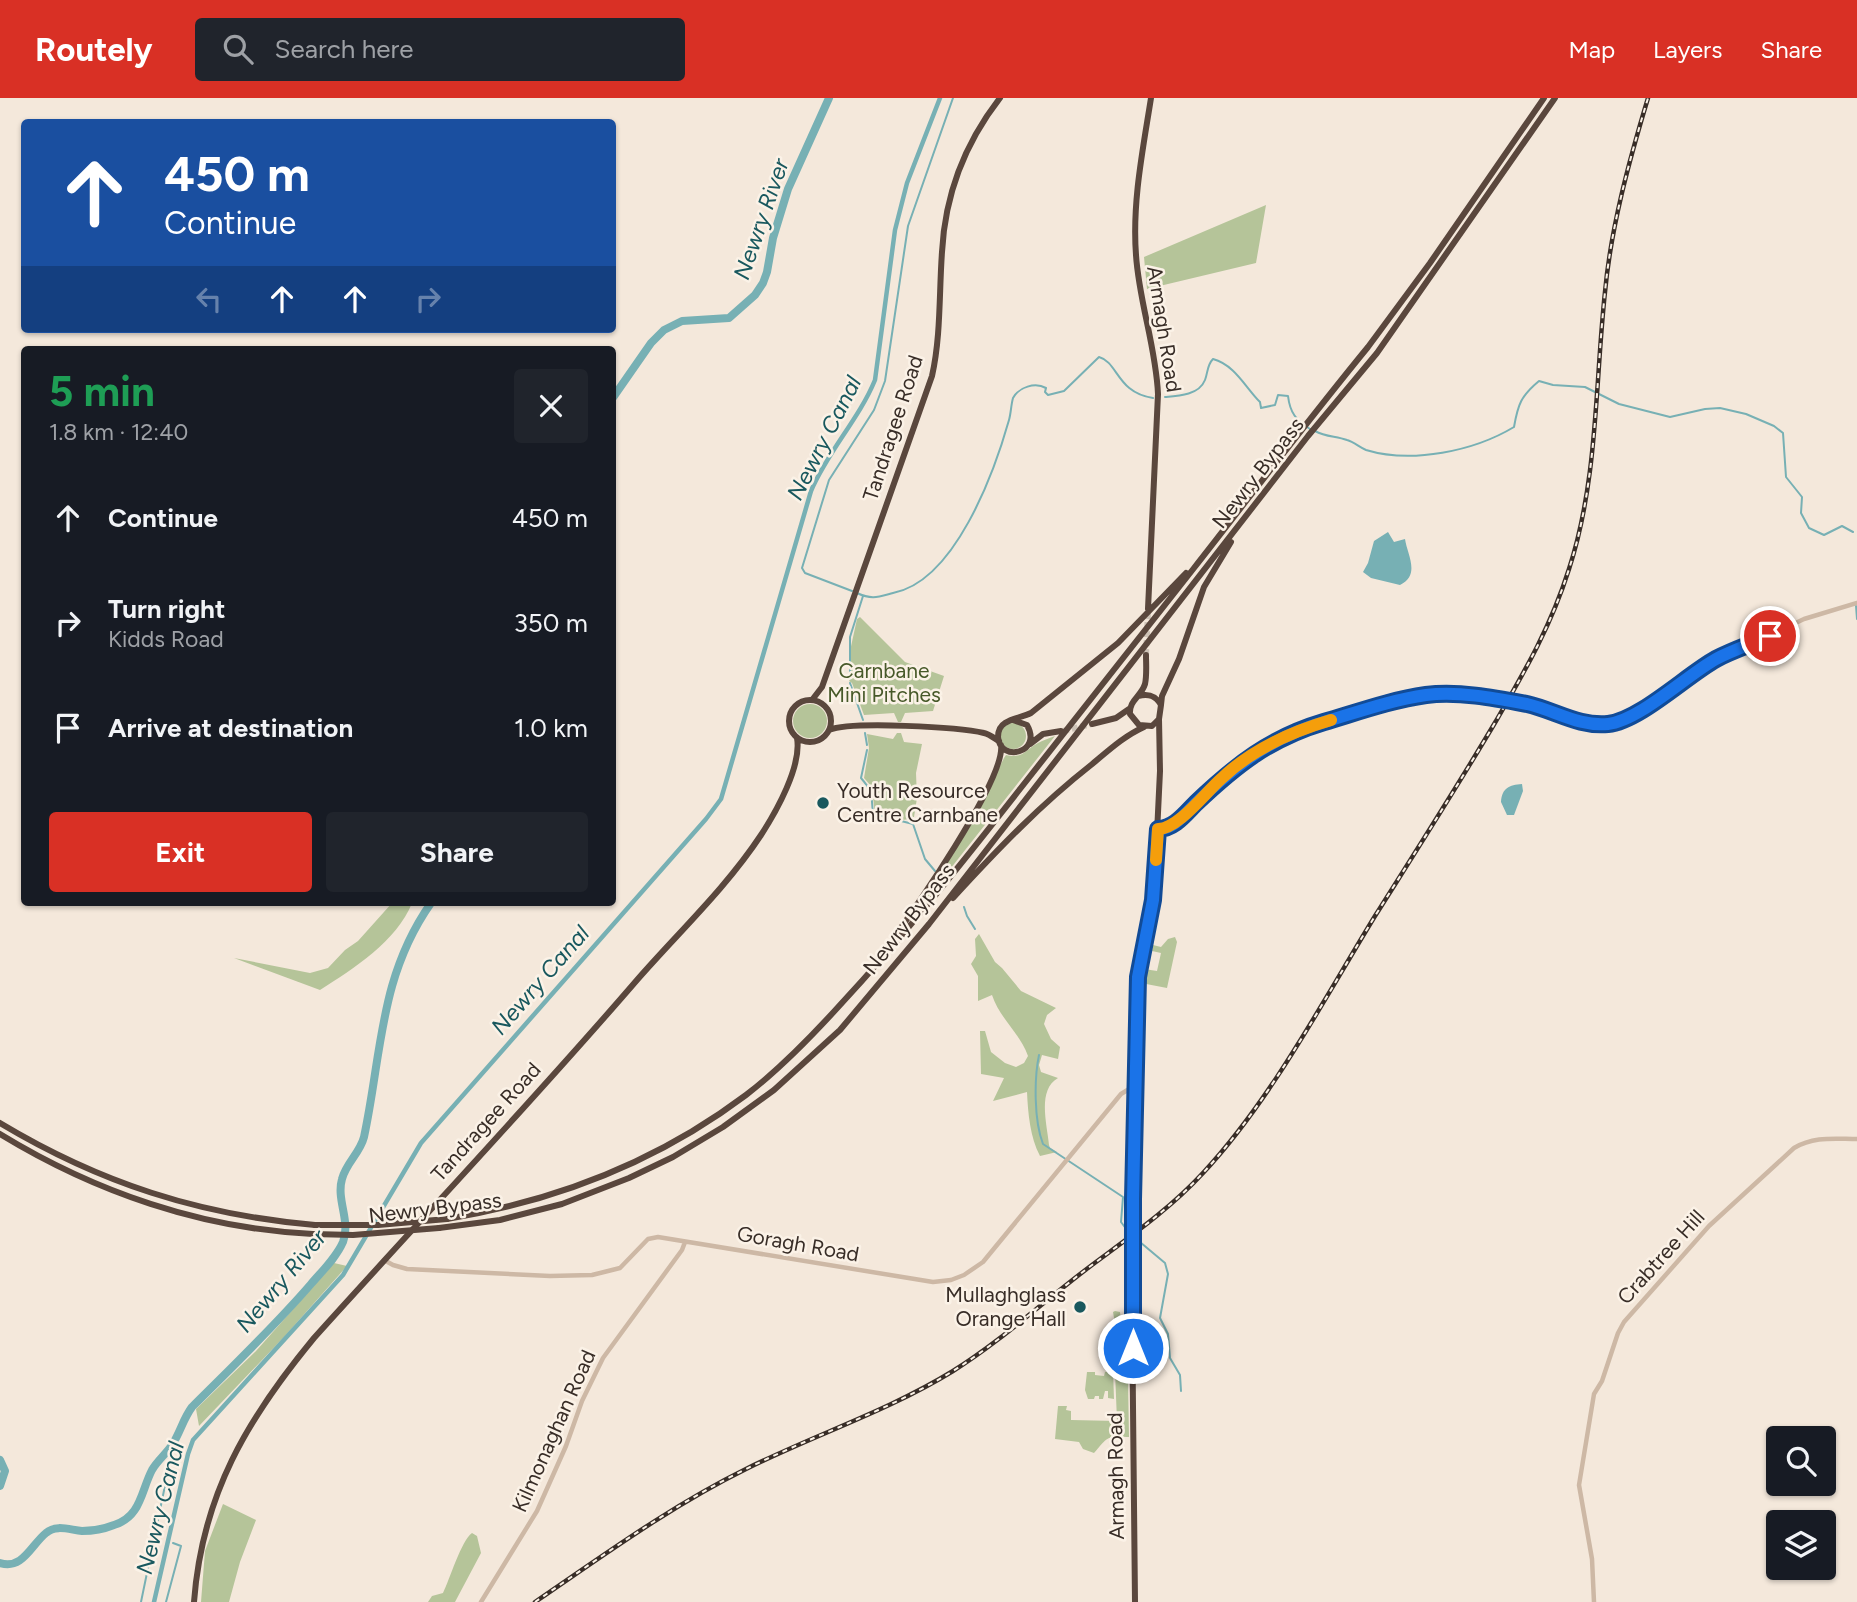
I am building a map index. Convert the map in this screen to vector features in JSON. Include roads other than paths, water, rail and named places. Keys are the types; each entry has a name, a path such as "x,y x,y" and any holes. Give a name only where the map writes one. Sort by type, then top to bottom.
{"highway":[{"name":"Tandragee Road","path":"812,700 822,687 856,594 934,364 943,239 951,193 972,140 1000,98"},
{"name":"Armagh Road","path":"1148,609 1158,394 1136,258 1135,227 1151,98"},
{"name":"Newry Bypass","path":"0,1123 72,1162 155,1195 233,1215 316,1225 378,1225 447,1219 512,1206 580,1186 632,1165 684,1137 748,1094 811,1036 864,979 954,873 1406,298 1544,98"},
{"name":"Newry Bypass","path":"0,1134 75,1175 155,1206 228,1224 284,1233 353,1235 500,1220 586,1195 673,1157 723,1127 774,1090 826,1044 862,1006 1394,329 1555,98"},
{"path":"929,923 1038,809 1111,748 1159,719 1161,695 1179,659 1205,587 1245,519"},
{"path":"815,742 797,738 789,726 790,714 801,702 812,700 822,704 841,721 854,725 985,733 1031,713 1099,660 1136,626 1206,552"},
{"path":"1092,724 1116,718 1129,709 1145,682 1146,655"},
{"path":"1145,682 1161,705"},
{"name":"Tandragee Road","path":"822,687 822,704"},
{"path":"1138,696 1154,696"},
{"path":"1129,709 1135,723"},
{"path":"798,754 829,730 829,712"},
{"path":"1116,718 1146,727 1158,741"},
{"name":"Armagh Road","path":"1135,1602 1132,1248 1134,1086 1138,977 1153,900 1158,829 1159,719"},
{"path":"1013,720 1043,734"},
{"path":"829,730 854,725"},
{"path":"1027,725 1031,735 1028,745"},
{"path":"864,979 917,906 968,824 1000,761 1001,727"},
{"path":"985,733 1014,752 1020,751 1043,734 1061,732"},
{"name":"Tandragee Road","path":"194,1602 203,1538 215,1501 241,1439 271,1390 734,870 759,838 775,810 798,754 797,738"}],"street":[{"path":"1158,829 1170,827 1248,757 1275,740 1306,727 1381,705 1446,694 1527,704 1578,722 1618,722 1646,707 1719,657 1804,619 1857,603"},
{"name":"Goragh Road","path":"384,1260 407,1269 550,1276 592,1275 620,1268 651,1238 933,1282 951,1280 983,1262 1121,1094 1134,1086"},
{"name":"Crabtree Hill","path":"1594,1602 1592,1559 1579,1485 1594,1394 1602,1381 1618,1332 1709,1226 1794,1148 1820,1139 1857,1139"},
{"name":"Kilmonaghan Road","path":"481,1602 537,1511 566,1446 582,1401 603,1358 682,1250 685,1242"}],"water":[{"path":"1388,532 1394,542 1405,539 1410,558 1410,576 1400,585 1371,578 1363,572 1374,541"},
{"path":"1522,784 1523,791 1514,815 1507,815 1501,802 1503,793 1510,786"}],"waterway":[{"name":"Newry River","path":"616,393 651,343 664,330 682,321 729,318 755,295 767,272 773,238 788,189 829,98"},
{"name":"Newry Canal","path":"154,1602 193,1440 343,1275 421,1143 721,799 811,491 875,380 895,230 907,183 940,98"},
{"path":"852,591 805,573 802,568 829,480 874,410 885,381 908,226 953,98"},
{"path":"857,593 867,597 879,597 915,584 935,568 953,547 982,495 1010,417 1013,398 1019,391 1037,385 1046,388 1048,395 1064,391 1099,357 1105,360 1132,390 1153,398"},
{"path":"1165,397 1188,394 1198,389 1205,380 1213,359 1234,371 1260,402 1261,408 1275,405 1278,395 1288,396 1294,416 1310,429"},
{"path":"1315,431 1384,454 1422,455 1462,449 1514,427 1521,401 1539,381 1553,385 1585,387 1619,404 1670,417 1720,408 1746,414 1774,426 1783,433 1786,477 1802,497 1801,513 1809,528 1824,535 1842,526 1853,532"},
{"path":"850,679 850,637 863,596"},
{"path":"1856,606 1857,619"},
{"path":"850,683 863,720"},
{"path":"865,733 867,745"},
{"path":"867,750 861,778 870,791 873,814 913,824 925,859 935,871"},
{"name":"Newry River","path":"0,1563 8,1564 21,1560 50,1530 98,1530 130,1516 152,1470 172,1445 192,1407 282,1316 337,1253 345,1234 342,1179 364,1137 392,987 401,959 429,906"},
{"path":"964,907 975,929"},
{"path":"1039,1055 1036,1100 1043,1144 1123,1197 1121,1222 1130,1234"},
{"path":"1134,1237 1165,1263 1168,1274 1160,1318 1168,1334 1170,1358 1180,1375 1181,1391"},
{"path":"141,1602 174,1442"},
{"name":"Newry River","path":"0,1460 5,1471 0,1486"},
{"path":"166,1602 181,1546 173,1543"}],"tunnel":[{"path":"1146,655 1148,611"},
{"path":"1063,731 1092,724"}],"railway":[{"path":"535,1602 638,1532 718,1483 877,1411 971,1359 1176,1199 1203,1173 1251,1114 1295,1049 1496,721 1537,647 1562,590 1578,535 1590,467 1605,292 1616,219 1648,98"}],"place":[{"name":"Youth Resource Centre Carnbane","path":"823,803"},
{"name":"Mullaghglass Orange Hall","path":"1080,1307"}],"park label":[{"name":"Carnbane Mini Pitches","path":"884,683"}]}
